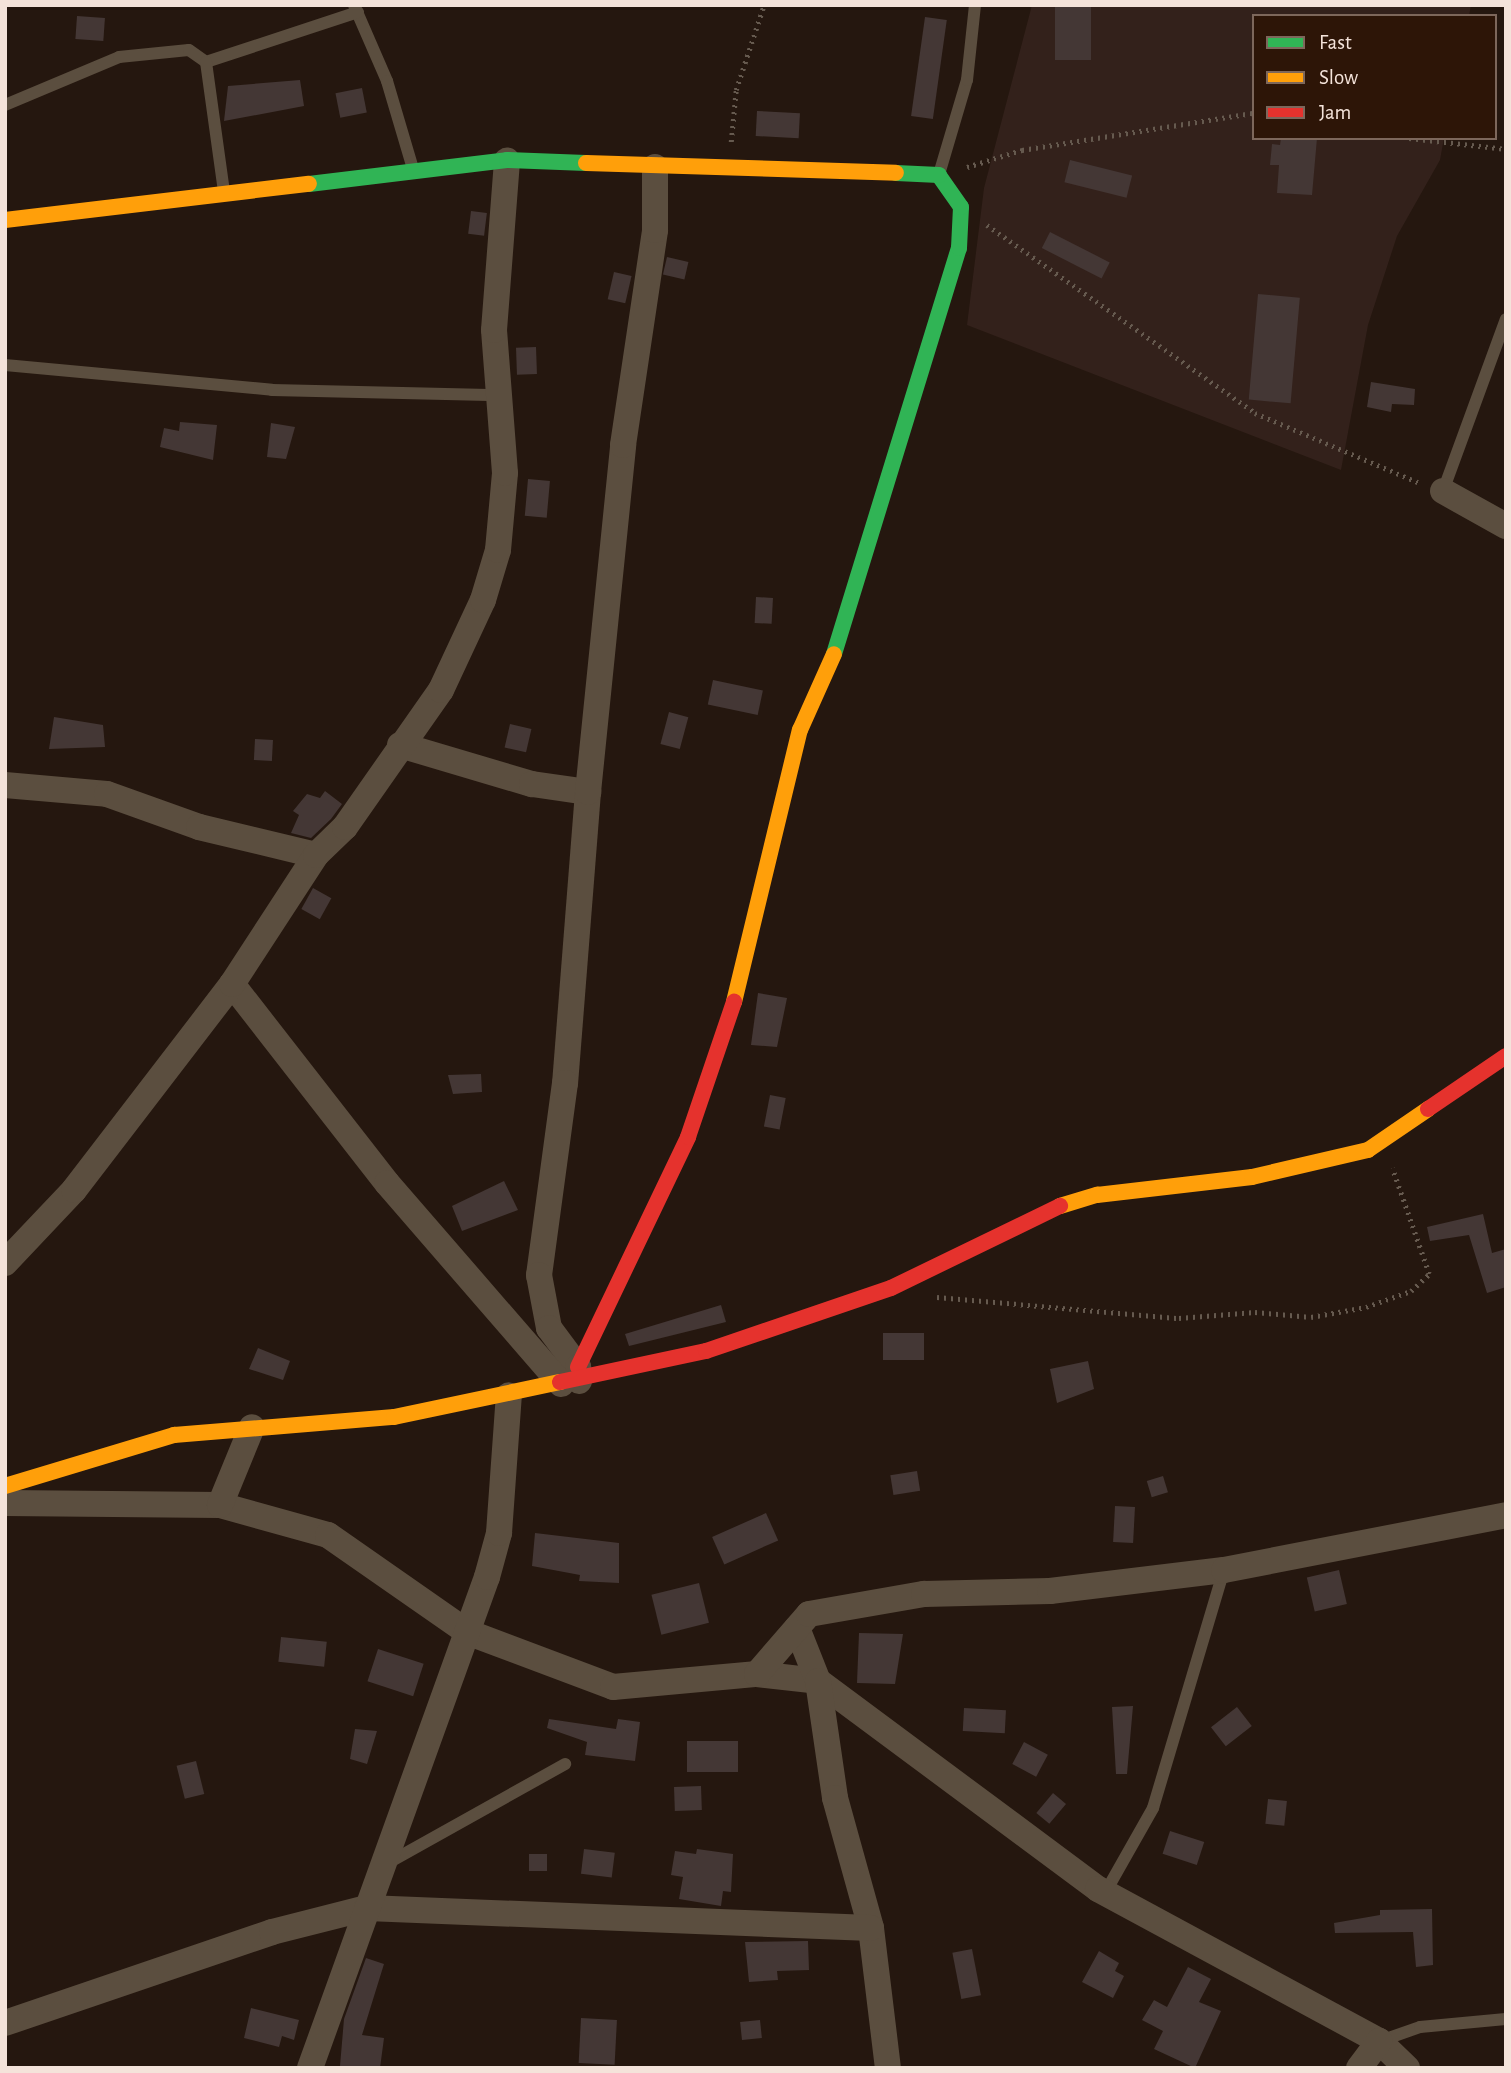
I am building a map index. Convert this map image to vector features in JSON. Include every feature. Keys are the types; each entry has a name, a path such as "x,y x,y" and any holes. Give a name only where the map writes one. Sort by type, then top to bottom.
{"street":[{"path":"5,1263 74,1190 232,984 316,855 345,827 440,690 487,588 505,473 494,330 506,160"},
{"path":"5,220 224,197 414,169 506,160 729,171 939,175 961,207 959,247 834,654 800,730 724,1042 688,1137 573,1377"},
{"path":"573,1377 549,1328 539,1275 565,1083 588,792 623,445 654,230 655,167"},
{"path":"1443,491 1506,526"},
{"path":"400,745 541,787 588,792"},
{"path":"5,785 107,794 199,827 316,855"},
{"path":"232,984 387,1183 573,1377"},
{"path":"5,1486 150,1441 252,1427 394,1417 509,1395 573,1377 706,1351 891,1288 1033,1214 1097,1195 1252,1177 1374,1145 1506,1056"},
{"path":"310,2068 379,1868 467,1632 499,1532 509,1395"},
{"path":"219,1505 252,1427"},
{"path":"5,1503 219,1505 328,1535 467,1632 613,1686 757,1674 817,1681 1105,1893 1379,2041 1407,2068"},
{"path":"757,1674 809,1614 924,1594 1050,1591 1224,1570 1506,1515"},
{"path":"797,1628 817,1681 835,1798 871,1928 888,2068"},
{"path":"5,2023 272,1932 367,1908 871,1928"},
{"path":"1360,2068 1379,2041"}],"lane":[{"path":"939,175 967,80 975,5"},
{"path":"5,105 119,57 174,48 206,62 356,9 414,169"},
{"path":"206,62 224,197"},
{"path":"1443,491 1506,318"},
{"path":"5,365 272,390 500,395"},
{"path":"1105,1893 1153,1808 1224,1570"},
{"path":"379,1868 565,1764"},
{"path":"1379,2041 1420,2027 1506,2019"}],"path":[{"path":"729,171 736,90 764,5"},
{"path":"939,175 1023,150 1252,113"},
{"path":"1427,140 1506,149"},
{"path":"961,207 1255,413 1390,475 1443,491"},
{"path":"931,1297 1179,1318 1255,1312 1311,1317 1366,1307 1411,1291 1429,1274 1406,1198 1374,1145"}],"shaded area":[{"path":"1032,5 1471,5 1469,14 1252,14 1252,140 1444,140 1440,160 1397,236 1368,325 1341,470 967,325 984,188"}],"building":[{"path":"1055,5 1091,5 1091,60 1055,60"},
{"path":"77,16 105,18 103,41 75,39"},
{"path":"925,17 947,20 933,119 911,116"},
{"path":"300,80 304,106 224,121 228,86"},
{"path":"362,88 367,113 340,118 335,93"},
{"path":"757,111 800,113 799,138 756,136"},
{"path":"1281,140 1317,140 1312,195 1277,193 1279,165 1270,165 1272,144 1280,145"},
{"path":"1070,160 1132,175 1127,198 1064,182"},
{"path":"471,211 487,213 484,236 468,234"},
{"path":"1050,232 1110,262 1102,278 1042,248"},
{"path":"667,257 688,262 684,279 663,275"},
{"path":"614,272 632,276 625,303 608,299"},
{"path":"1258,294 1300,298 1291,403 1249,400"},
{"path":"536,347 537,374 517,375 516,348"},
{"path":"1371,382 1415,389 1414,405 1392,404 1391,412 1367,407"},
{"path":"180,422 217,425 213,460 160,447 164,428 179,431"},
{"path":"271,423 295,427 286,459 267,457"},
{"path":"528,479 550,481 547,518 525,516"},
{"path":"756,597 773,598 772,624 755,623"},
{"path":"713,680 763,691 758,715 708,704"},
{"path":"669,712 688,717 680,749 660,744"},
{"path":"54,717 103,725 105,747 49,749"},
{"path":"510,724 531,729 526,752 505,747"},
{"path":"255,739 273,740 272,761 254,760"},
{"path":"325,791 342,804 331,819 311,838 291,833 299,815 293,811 307,794 320,798"},
{"path":"313,888 331,898 320,919 301,909"},
{"path":"758,993 787,998 777,1047 751,1045"},
{"path":"481,1074 482,1092 453,1094 448,1075"},
{"path":"770,1095 786,1098 780,1129 764,1126"},
{"path":"504,1181 518,1210 462,1231 452,1206"},
{"path":"1483,1214 1492,1253 1506,1249 1506,1287 1487,1293 1469,1235 1430,1241 1427,1227"},
{"path":"721,1305 726,1322 629,1346 625,1334"},
{"path":"883,1333 924,1333 924,1360 883,1360"},
{"path":"258,1348 290,1361 283,1380 249,1369"},
{"path":"1088,1361 1094,1389 1057,1403 1050,1369"},
{"path":"917,1471 920,1491 893,1495 890,1475"},
{"path":"1163,1476 1168,1492 1152,1497 1147,1481"},
{"path":"1115,1506 1135,1507 1133,1543 1113,1542"},
{"path":"766,1513 778,1540 724,1564 712,1537"},
{"path":"535,1533 619,1543 619,1583 579,1581 580,1575 532,1566"},
{"path":"1339,1570 1347,1604 1315,1612 1307,1577"},
{"path":"699,1583 709,1623 661,1635 651,1595"},
{"path":"859,1633 903,1634 895,1684 857,1683"},
{"path":"281,1637 327,1642 324,1667 278,1662"},
{"path":"378,1649 424,1664 413,1696 367,1681"},
{"path":"1133,1706 1127,1774 1116,1774 1112,1707"},
{"path":"1237,1707 1252,1726 1226,1746 1211,1727"},
{"path":"964,1708 1006,1710 1005,1733 963,1731"},
{"path":"549,1719 616,1729 618,1719 640,1722 635,1761 585,1755 587,1742 547,1728"},
{"path":"355,1729 377,1731 367,1764 350,1759"},
{"path":"687,1741 738,1741 738,1772 687,1772"},
{"path":"1024,1742 1048,1755 1036,1777 1012,1764"},
{"path":"196,1761 204,1794 185,1799 177,1766"},
{"path":"701,1786 702,1810 675,1811 674,1787"},
{"path":"1053,1793 1066,1804 1049,1824 1036,1813"},
{"path":"1268,1799 1287,1801 1284,1826 1265,1824"},
{"path":"1170,1831 1204,1842 1197,1865 1163,1854"},
{"path":"584,1849 615,1853 612,1878 581,1874"},
{"path":"697,1849 733,1854 731,1892 723,1891 721,1906 679,1899 683,1877 671,1875 675,1851 696,1854"},
{"path":"529,1854 547,1854 547,1871 529,1871"},
{"path":"1432,1909 1433,1965 1416,1967 1413,1932 1335,1933 1334,1923 1380,1915 1380,1910"},
{"path":"808,1941 809,1970 777,1971 778,1980 749,1982 745,1942"},
{"path":"972,1949 981,1995 961,1999 952,1953"},
{"path":"1099,1951 1119,1963 1115,1971 1124,1976 1113,1998 1082,1982"},
{"path":"366,1958 384,1964 362,2035 384,2038 380,2068 340,2066 344,2019"},
{"path":"1188,1967 1211,1979 1199,2002 1221,2011 1195,2068 1154,2049 1163,2031 1142,2020 1154,2000 1167,2007"},
{"path":"251,2008 299,2020 294,2040 282,2036 279,2047 244,2038"},
{"path":"581,2018 617,2020 615,2065 579,2063"},
{"path":"760,2020 762,2038 742,2040 740,2022"}],"traffic: fast":[{"path":"309,184 507,160 586,163"},
{"path":"834,654 959,248 961,207 939,175 896,173"}],"traffic: slow":[{"path":"586,163 896,173"},
{"path":"5,220 309,184"},
{"path":"734,1002 800,730 834,654"},
{"path":"1060,1206 1097,1195 1252,1177 1368,1150 1428,1109"},
{"path":"5,1486 174,1435 394,1417 560,1382"}],"traffic: jam":[{"path":"578,1367 688,1137 734,1002"},
{"path":"1428,1109 1506,1056"},
{"path":"560,1382 706,1351 891,1288 1060,1206"}]}
